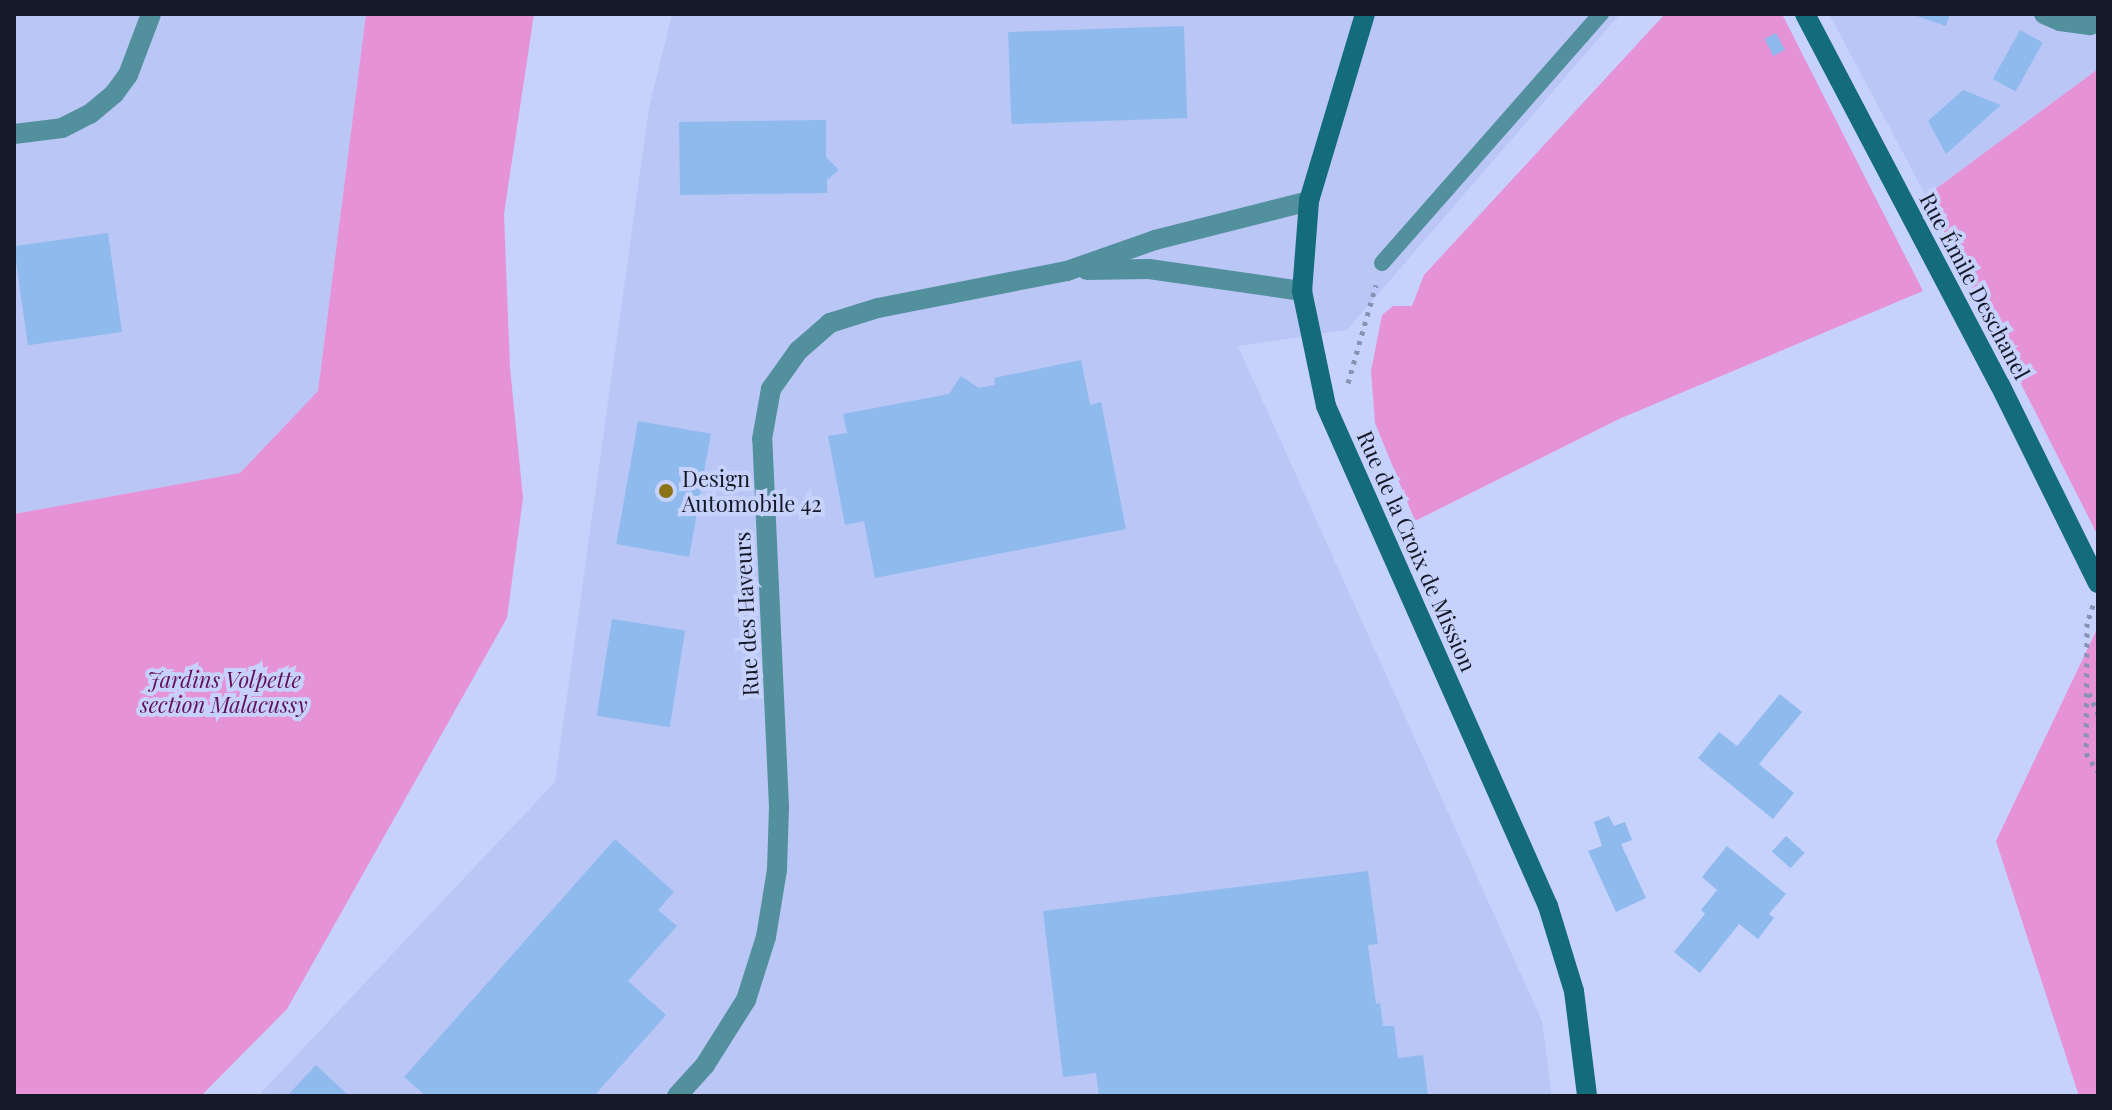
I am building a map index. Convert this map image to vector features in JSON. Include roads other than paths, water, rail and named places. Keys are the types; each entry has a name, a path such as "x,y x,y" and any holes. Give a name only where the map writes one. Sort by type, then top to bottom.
{"main road":[{"name":"Rue de la Croix de Mission","path":"1365,14 1309,201 1302,291 1326,406 1548,906 1574,991 1587,1096"},
{"name":"Rue Émile Deschanel","path":"1805,14 2000,385 2096,592"}],"street":[{"path":"14,134 62,128 90,114 114,94 128,75 151,14"},
{"path":"2044,14 2060,21 2090,25 2098,21"},
{"name":"Rue des Haveurs","path":"677,1096 705,1065 746,1000 766,937 777,870 779,807 762,439 771,389 798,351 830,323 878,308 1067,271 1155,240 1309,201"},
{"name":"Rue des Haveurs","path":"1067,271 1149,269 1302,291"}],"lane":[{"path":"1382,263 1601,14"}],"place":[{"name":"Design Automobile 42","path":"666,491"}],"park label":[{"name":"Jardins Volpette section Malacussy","path":"224,692"}]}
